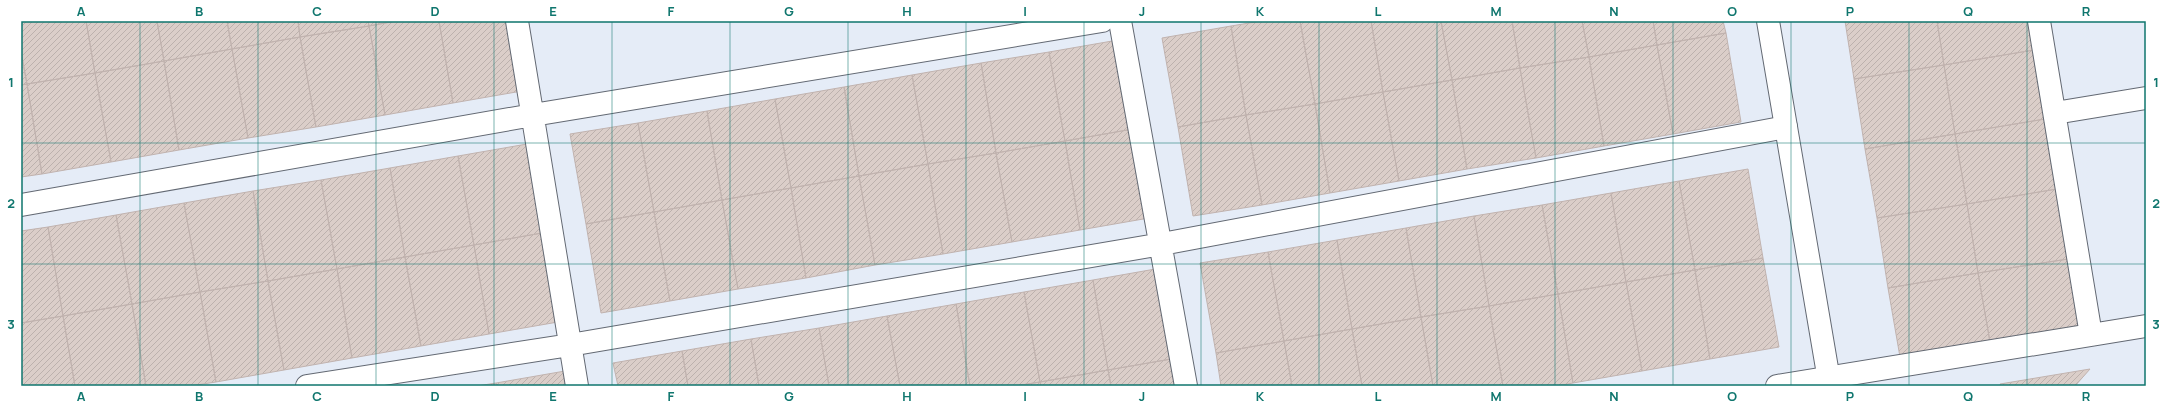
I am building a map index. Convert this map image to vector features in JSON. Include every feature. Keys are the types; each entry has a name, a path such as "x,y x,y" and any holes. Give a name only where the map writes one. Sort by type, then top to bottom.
{"street":[{"path":"517,21 577,386"},
{"path":"21,205 533,115 1102,21"},
{"path":"1120,21 1162,244 1186,386"},
{"path":"1768,21 1830,382"},
{"path":"2039,21 2091,335"},
{"path":"2055,113 2146,98"},
{"path":"307,386 570,345 1162,244 1786,127"},
{"path":"1777,386 1830,382 2146,326"}],"building":[{"path":"21,21 86,21 95,73 27,84 21,52"},
{"path":"86,21 157,21 164,61 95,73"},
{"path":"157,21 227,21 232,49 164,61"},
{"path":"227,21 298,21 300,37 232,49"},
{"path":"298,21 368,21 369,26 300,37"},
{"path":"368,21 396,21 369,26"},
{"path":"396,21 439,21 453,103 385,115 369,26"},
{"path":"439,21 509,21 522,91 453,103"},
{"path":"1261,21 1300,21 1315,104 1246,115 1231,26"},
{"path":"1300,21 1371,21 1383,92 1315,104"},
{"path":"1371,21 1441,21 1452,80 1383,92"},
{"path":"1441,21 1512,21 1520,68 1452,80"},
{"path":"1512,21 1582,21 1589,57 1520,68"},
{"path":"1582,21 1653,21 1657,45 1589,57"},
{"path":"1653,21 1723,21 1726,33 1657,45"},
{"path":"1845,21 1937,21 1944,65 1854,79"},
{"path":"1937,21 2029,21 2034,50 1944,65"},
{"path":"369,26 385,115 316,127 300,37"},
{"path":"1231,26 1246,115 1178,127 1162,38"},
{"path":"1726,33 1741,122 1673,134 1657,45"},
{"path":"300,37 316,127 248,138 232,49"},
{"path":"1118,40 1133,129 1065,141 1049,52"},
{"path":"1657,45 1673,134 1604,146 1589,57"},
{"path":"232,49 248,138 179,150 164,61"},
{"path":"2034,50 2045,119 1955,134 1944,65"},
{"path":"21,52 27,84 21,85"},
{"path":"1049,52 1065,141 996,153 981,63"},
{"path":"1589,57 1604,146 1536,158 1520,68"},
{"path":"164,61 179,150 111,162 95,73"},
{"path":"981,63 996,153 928,164 912,75"},
{"path":"1944,65 1955,134 1865,149 1854,79"},
{"path":"1520,68 1536,158 1467,169 1452,80"},
{"path":"95,73 111,162 42,174 27,84"},
{"path":"912,75 928,164 859,176 844,87"},
{"path":"1452,80 1467,169 1399,181 1383,92"},
{"path":"27,84 42,174 21,177 21,85"},
{"path":"844,87 859,176 791,188 775,99"},
{"path":"1383,92 1399,181 1330,193 1315,104"},
{"path":"775,99 791,188 722,200 707,111"},
{"path":"1315,104 1330,193 1262,205 1246,115"},
{"path":"707,111 722,200 654,212 638,123"},
{"path":"1246,115 1262,205 1193,216 1178,127"},
{"path":"2045,119 2057,189 1967,204 1955,134"},
{"path":"638,123 654,212 586,224 570,134"},
{"path":"1133,129 1149,218 1080,230 1065,141"},
{"path":"1955,134 1967,204 1877,218 1865,149"},
{"path":"1065,141 1080,230 1012,242 996,153"},
{"path":"527,144 542,233 474,245 458,156"},
{"path":"996,153 1012,242 943,254 928,164"},
{"path":"458,156 474,245 405,257 390,168"},
{"path":"928,164 943,254 875,265 859,176"},
{"path":"390,168 405,257 337,269 321,180"},
{"path":"1748,169 1763,258 1695,270 1679,181"},
{"path":"859,176 875,265 806,278 791,188"},
{"path":"321,180 337,269 268,281 253,191"},
{"path":"1679,181 1695,270 1626,282 1611,193"},
{"path":"791,188 806,278 738,289 722,200"},
{"path":"2057,189 2068,259 1978,273 1967,204"},
{"path":"253,191 268,281 200,292 184,203"},
{"path":"1611,193 1626,282 1558,294 1542,205"},
{"path":"722,200 738,289 670,301 654,212"},
{"path":"184,203 200,292 132,304 116,215"},
{"path":"1967,204 1978,273 1888,288 1877,218"},
{"path":"1542,205 1558,294 1489,306 1474,216"},
{"path":"654,212 670,301 601,313 586,224"},
{"path":"116,215 132,304 63,316 48,227"},
{"path":"1474,216 1489,306 1421,317 1406,228"},
{"path":"48,227 63,316 21,323 21,231"},
{"path":"1406,228 1421,317 1352,329 1337,240"},
{"path":"542,233 558,322 489,334 474,245"},
{"path":"1337,240 1352,329 1284,341 1268,252"},
{"path":"474,245 489,334 421,346 405,257"},
{"path":"1268,252 1284,341 1216,353 1200,263"},
{"path":"405,257 421,346 352,358 337,269"},
{"path":"1763,258 1779,347 1710,359 1695,270"},
{"path":"2068,259 2080,328 1990,342 1978,273"},
{"path":"1161,268 1177,358 1108,370 1093,280"},
{"path":"337,269 352,358 284,370 268,281"},
{"path":"1695,270 1710,359 1642,371 1626,282"},
{"path":"1978,273 1990,342 1900,357 1888,288"},
{"path":"1093,280 1108,370 1040,382 1024,292"},
{"path":"268,281 284,370 216,382 200,292"},
{"path":"1626,282 1642,371 1573,383 1558,294"},
{"path":"200,292 216,382 190,386 146,386 132,304"},
{"path":"1024,292 1040,382 1015,386 970,386 956,304"},
{"path":"1558,294 1573,383 1557,386 1503,386 1489,306"},
{"path":"132,304 146,386 75,386 63,316"},
{"path":"956,304 970,386 900,386 887,316"},
{"path":"1489,306 1503,386 1433,386 1421,317"},
{"path":"63,316 75,386 21,386 21,323"},
{"path":"887,316 900,386 829,386 819,328"},
{"path":"1421,317 1433,386 1362,386 1352,329"},
{"path":"819,328 829,386 759,386 751,339"},
{"path":"1352,329 1362,386 1292,386 1284,341"},
{"path":"751,339 759,386 688,386 682,351"},
{"path":"1284,341 1292,386 1221,386 1216,353"},
{"path":"682,351 688,386 618,386 613,363"},
{"path":"1177,358 1182,386 1111,386 1108,370"},
{"path":"2090,369 2075,386 2001,386 2000,384"},
{"path":"1108,370 1111,386 1041,386 1040,382"},
{"path":"565,371 567,386 497,386 496,383"},
{"path":"1040,382 1041,386 1015,386"},
{"path":"496,383 497,386 477,386"}]}
